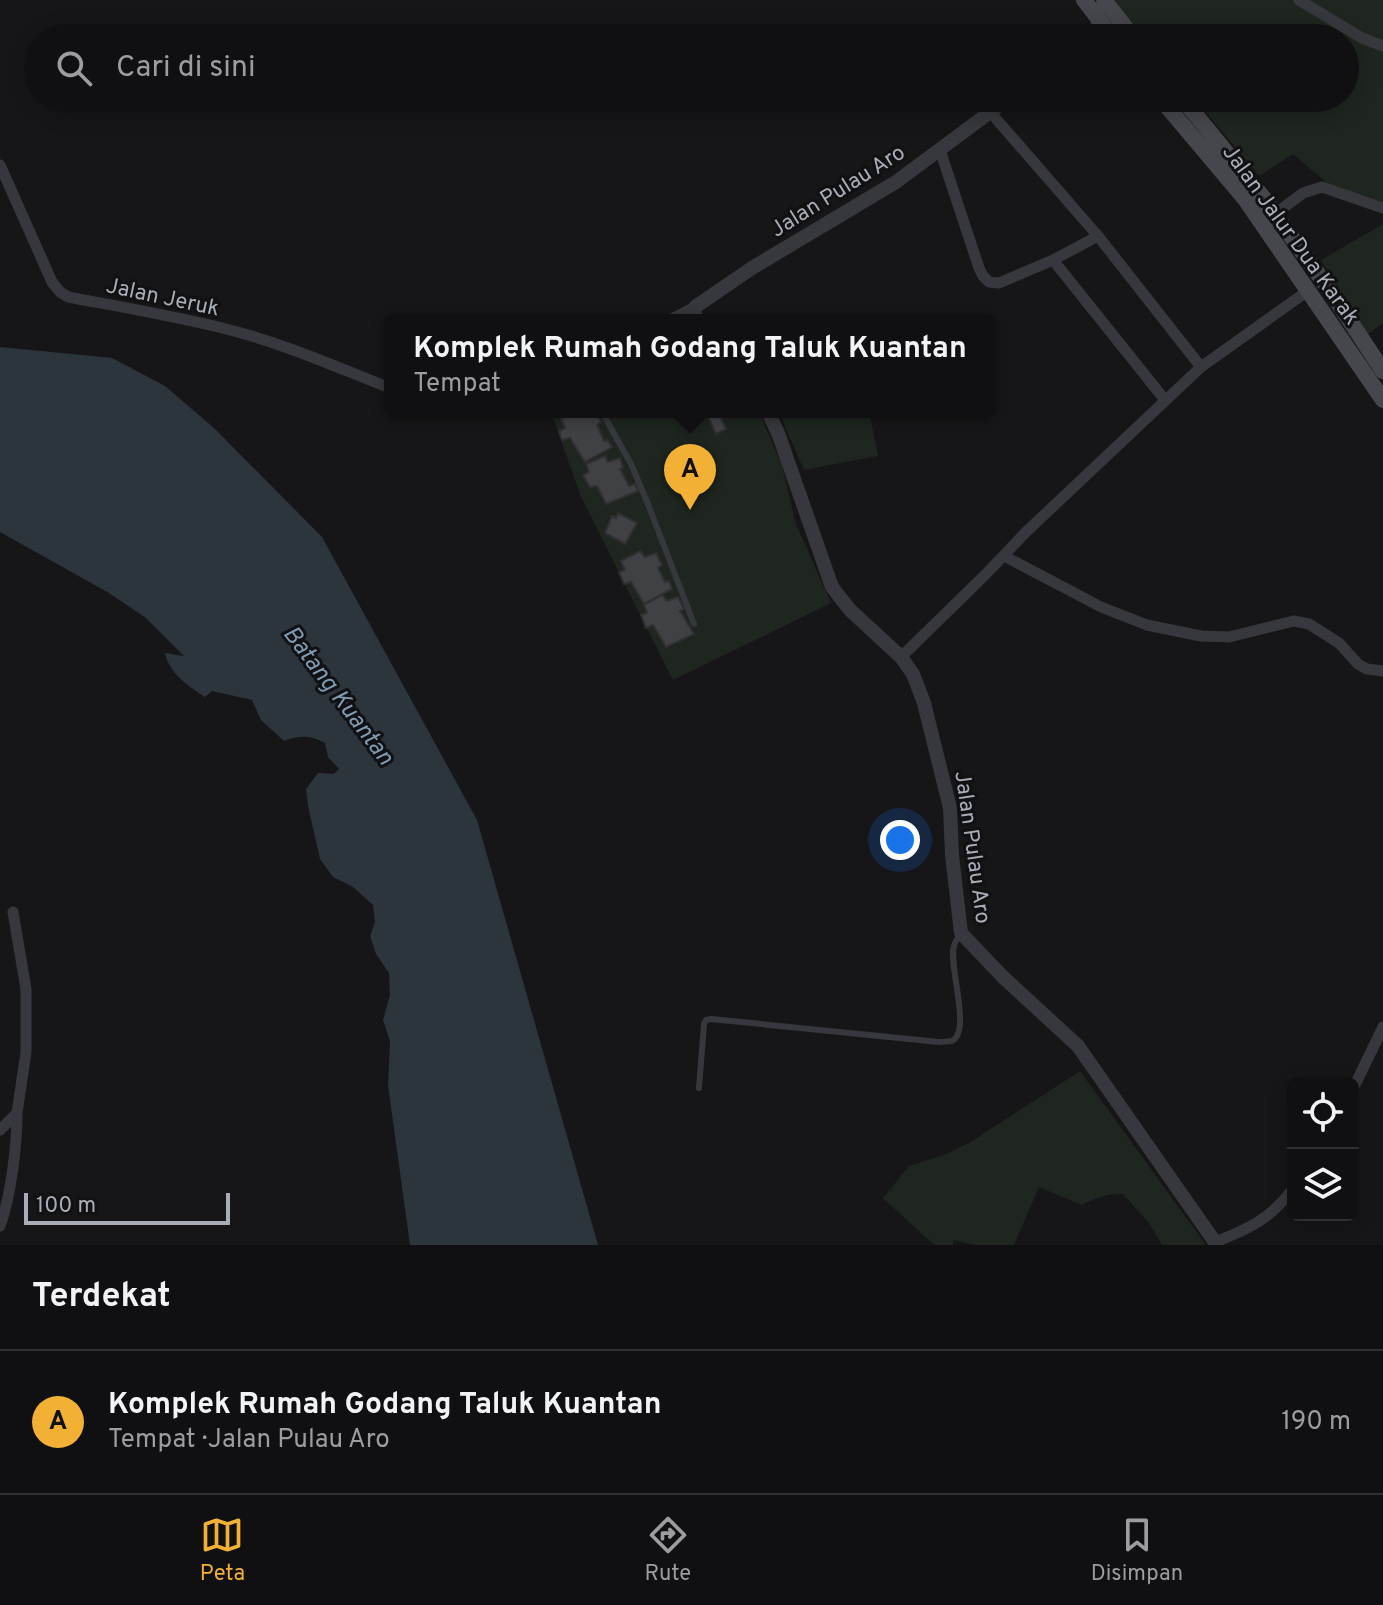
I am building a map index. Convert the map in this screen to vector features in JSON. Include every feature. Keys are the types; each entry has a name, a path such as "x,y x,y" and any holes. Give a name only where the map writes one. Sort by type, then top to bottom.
{"main road":[{"path":"1084,0 1102,23"},
{"path":"1104,0 1123,24"},
{"name":"Jalan Jalur Dua Karak","path":"1172,112 1245,199 1383,400"},
{"name":"Jalan Jalur Dua Karak","path":"1193,112 1275,214 1383,371"}],"street":[{"path":"1299,0 1339,24"},
{"path":"1359,36 1383,46"},
{"path":"991,113 1098,236 1201,367"},
{"name":"Jalan Pulau Aro","path":"695,313 752,268 896,182 991,113"},
{"path":"940,150 983,276 989,282 999,283 1098,236"},
{"name":"Jalan Jeruk","path":"0,165 52,282 68,297 228,330 300,352 384,386"},
{"path":"1275,214 1303,193 1322,187 1383,208"},
{"path":"1053,260 1165,400"},
{"path":"901,657 1026,532 1201,367 1309,290"},
{"name":"Jalan Pulau Aro","path":"771,418 832,587 850,610 901,657 913,674 924,703 950,808 961,933 1003,977 1078,1046 1216,1244"},
{"path":"1004,556 1101,607 1147,625 1201,636 1229,637 1294,621 1309,624 1339,643 1358,664 1383,671"},
{"path":"0,1226 15,1149 26,1052 24,975 13,912"},
{"path":"1359,1077 1383,1027"},
{"path":"0,1130 17,1113"},
{"path":"1216,1244 1264,1220 1287,1198"}],"lane":[{"path":"605,418 631,464 694,624"},
{"path":"699,1088 704,1024 711,1019 952,1041 959,1034 962,1024 952,961 954,943 961,933"}],"shaded area":[{"path":"1114,0 1383,0 1383,202 1328,184 1293,154 1259,176 1206,112 1359,112 1359,24 1134,24"},
{"path":"1383,224 1383,323 1368,334 1321,260"},
{"path":"553,418 762,418 782,466 796,524 831,603 673,680 581,497"},
{"path":"782,418 870,418 878,456 804,470"},
{"path":"1080,1071 1206,1245 1162,1245 1149,1223 1123,1194 1102,1196 1082,1205 1039,1187 1014,1245 976,1245 953,1240 953,1245 934,1245 883,1198 909,1166 969,1143"}],"water":[{"name":"Batang Kuantan","path":"0,347 112,358 165,386 214,428 322,537 477,820 598,1245 410,1245 388,1085 390,1041 383,1020 390,995 389,973 376,954 370,936 375,922 373,905 353,887 333,877 320,859 308,806 306,789 318,773 334,774 339,769 328,757 325,743 305,737 284,741 261,720 252,700 212,691 205,697 192,688 175,673 165,653 184,656 146,618 109,593 0,532"}],"building":[{"path":"599,418 601,422 597,425 604,441 607,440 612,447 585,462 570,438 562,440 559,431 565,428 561,419"},
{"path":"709,418 721,418 726,429 716,434"},
{"path":"605,456 608,462 620,458 623,468 620,469 629,486 635,484 638,491 606,504 597,486 590,487 583,475 589,472 586,464"},
{"path":"618,513 637,523 625,544 605,533 612,516 616,518"},
{"path":"640,551 645,557 656,553 662,565 658,568 672,589 644,604 631,582 624,584 619,572 625,570 621,561"},
{"path":"662,595 667,601 678,597 684,609 680,611 694,634 666,647 653,625 646,628 641,615 647,613 644,605"}],"place":[{"name":"Komplek Rumah Godang Taluk Kuantan","path":"690,510"}]}
